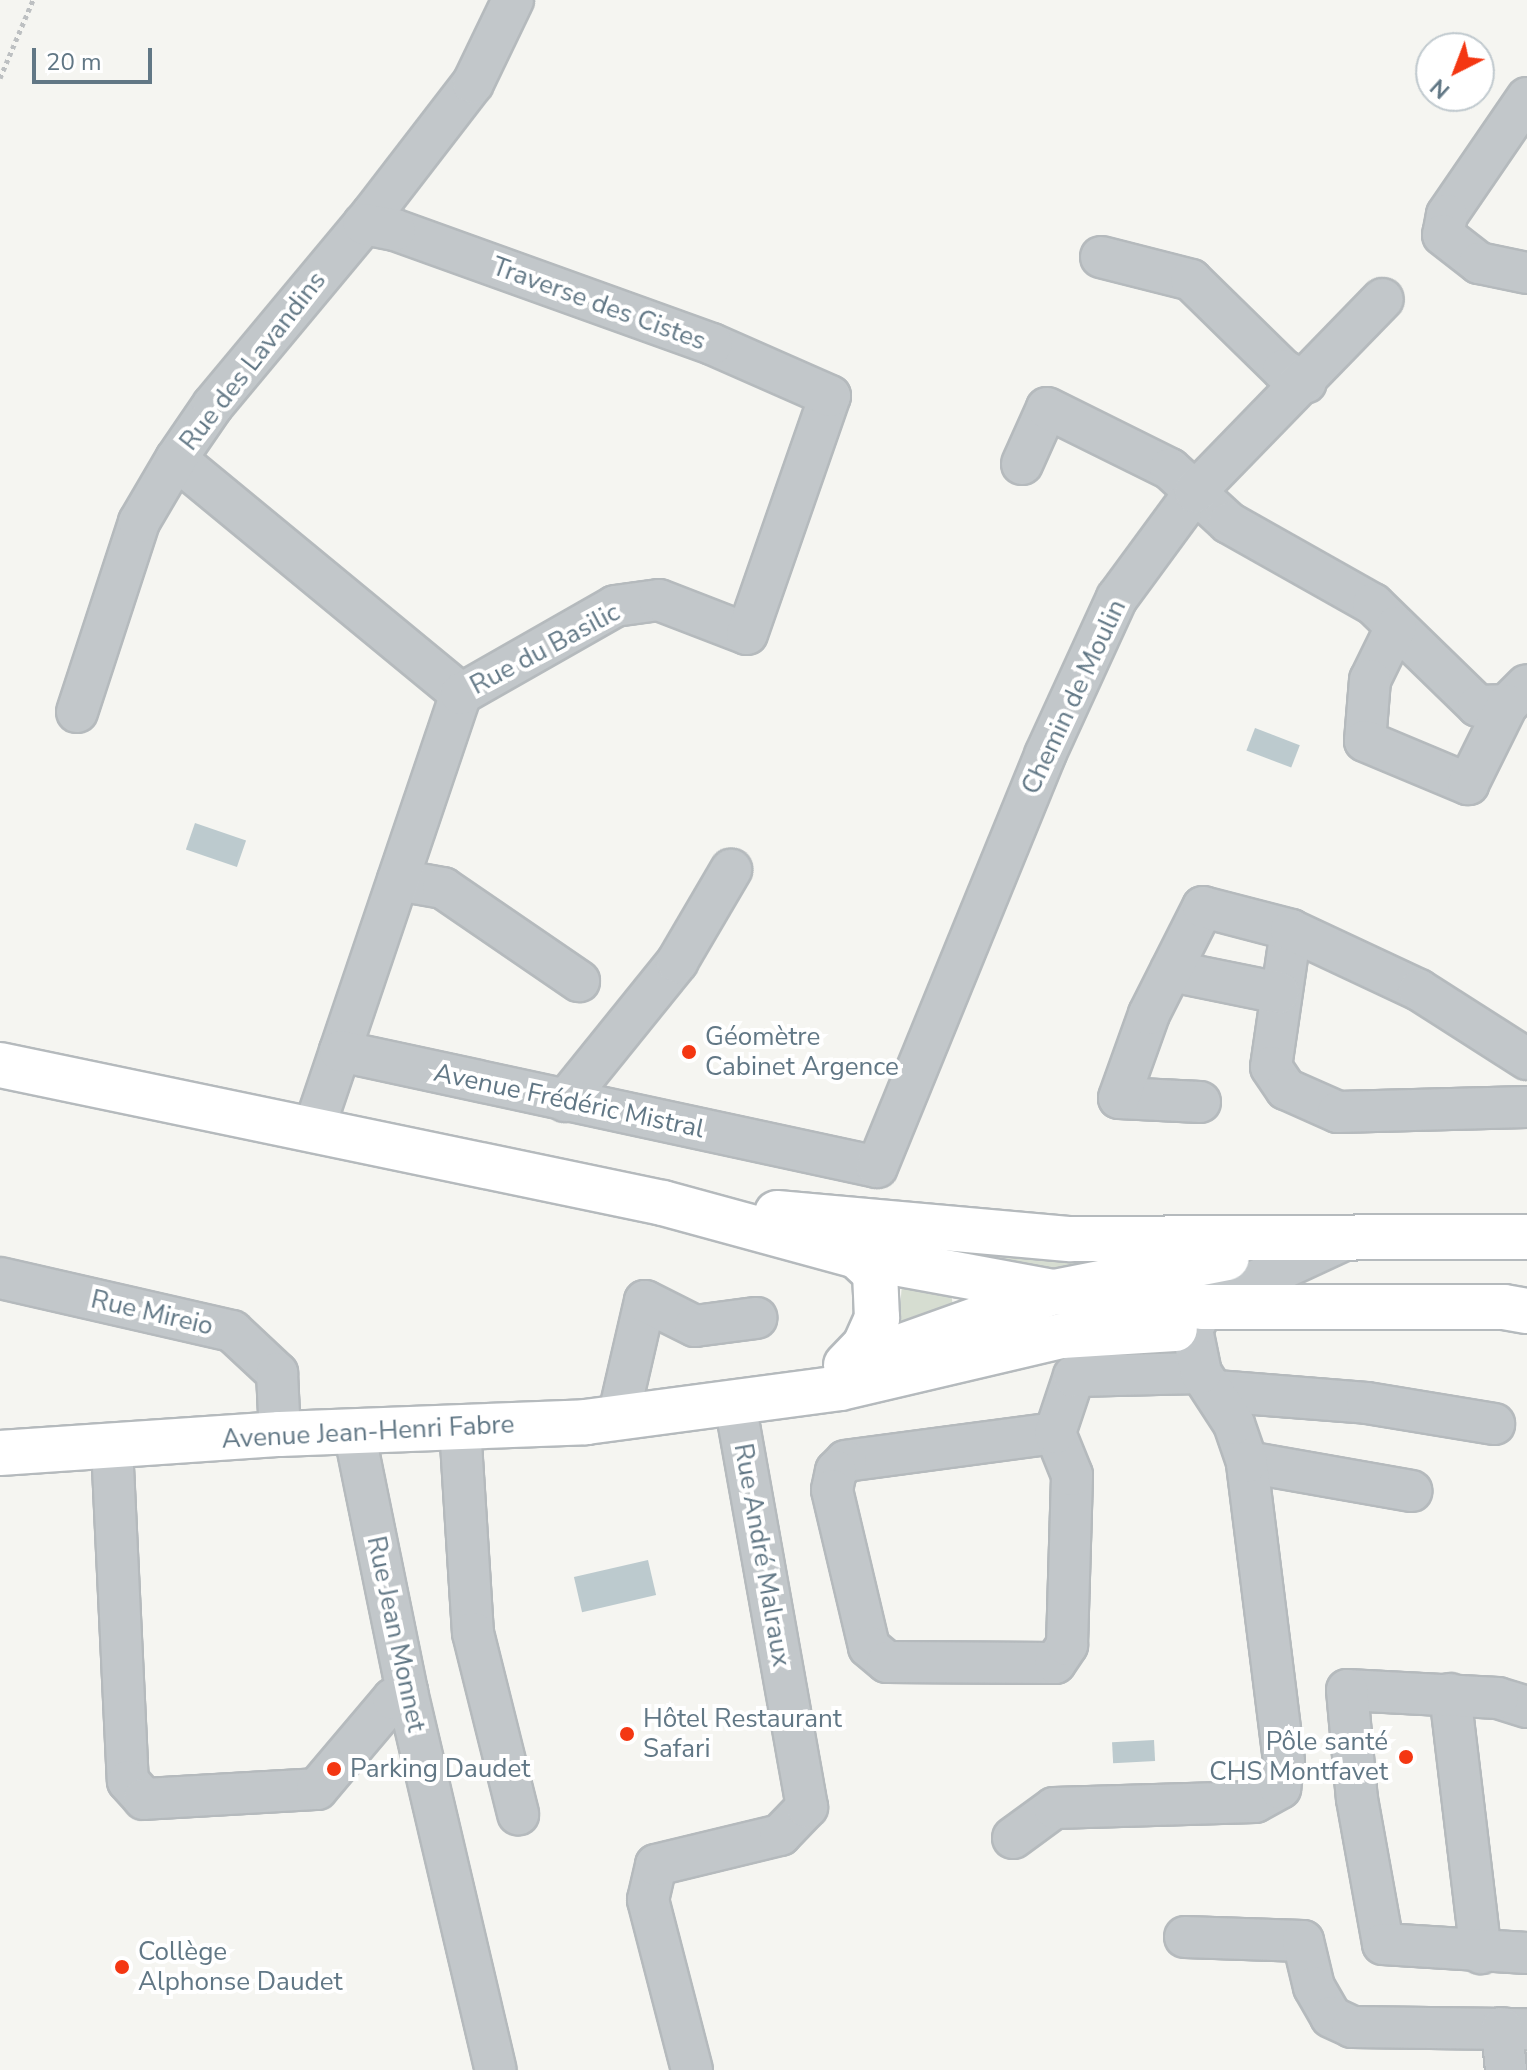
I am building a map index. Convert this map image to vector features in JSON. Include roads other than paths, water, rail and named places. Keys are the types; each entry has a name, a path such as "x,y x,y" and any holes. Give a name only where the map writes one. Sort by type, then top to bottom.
{"main road":[{"path":"0,1065 663,1203 857,1256 1198,1318"},
{"path":"663,1203 1071,1239 1299,1241 1527,1237"},
{"path":"735,1403 1054,1292 1299,1241"},
{"path":"846,1365 865,1345 877,1318 875,1273 857,1256"},
{"path":"735,1403 840,1388 1062,1336 1198,1318 1437,1309 1527,1311"},
{"name":"Avenue Jean-Henri Fabre","path":"0,1453 280,1434 618,1418 735,1403"}],"street":[{"name":"Rue des Lavandins","path":"461,694 176,459 213,405 364,224 473,83 513,0"},
{"path":"1527,98 1447,215 1443,235 1479,263 1527,273"},
{"name":"Traverse des Cistes","path":"364,224 395,230 712,344 830,396"},
{"path":"1101,257 1191,280 1283,370 1306,383"},
{"name":"Chemin de Moulin","path":"877,1167 1045,755 1117,598 1195,492 1306,383 1383,299"},
{"name":"Rue du Basilic","path":"340,1051 461,694 615,606 659,600 747,634 830,396"},
{"path":"1022,464 1047,408 1170,469 1229,523 1316,568 1373,604 1478,706 1517,695"},
{"path":"77,712 139,522 176,459"},
{"path":"1396,627 1370,680 1365,741 1468,784 1517,695"},
{"path":"565,1101 677,962 731,870"},
{"path":"398,880 443,888 579,981"},
{"path":"1200,1102 1119,1098 1171,971 1203,907 1291,930 1419,990 1527,1059"},
{"path":"1291,930 1279,993 1271,1067 1286,1089 1338,1112 1527,1107"},
{"path":"1171,971 1279,993"},
{"path":"314,1128 340,1051"},
{"name":"Avenue Frédéric Mistral","path":"340,1051 877,1167"},
{"path":"1013,1838 1054,1808 1255,1802 1280,1788 1284,1761 1247,1462 1209,1382 1198,1318 1257,1276 1346,1239"},
{"name":"Rue Mireio","path":"0,1278 232,1331 277,1373 280,1434"},
{"path":"618,1418 645,1301 695,1326 756,1318"},
{"path":"1055,1433 846,1461 836,1471 832,1490 869,1647 887,1662 1055,1663 1067,1645 1072,1475 1055,1433 1074,1376 1209,1382 1494,1424"},
{"name":"Rue André Malraux","path":"692,2070 648,1900 656,1865 780,1835 807,1807 735,1403"},
{"path":"460,1427 473,1633 518,1814"},
{"name":"Rue Jean Monnet","path":"354,1431 407,1692 496,2070"},
{"path":"112,1446 128,1781 144,1799 317,1789 393,1699 407,1692"},
{"path":"1247,1462 1411,1491"},
{"path":"1527,1707 1498,1698 1347,1690 1357,1799 1383,1944 1481,1953 1527,1953"},
{"path":"1450,1694 1481,1953"},
{"path":"1185,1937 1303,1941 1314,1987 1331,2017 1352,2027 1515,2028 1506,2070"}],"place":[{"name":"Géomètre Cabinet Argence","path":"689,1052"},
{"name":"Hôtel Restaurant Safari","path":"627,1734"},
{"name":"Pôle santé CHS Montfavet","path":"1406,1757"},
{"name":"Parking Daudet","path":"334,1769"},
{"name":"Collège Alphonse Daudet","path":"122,1967"}]}
